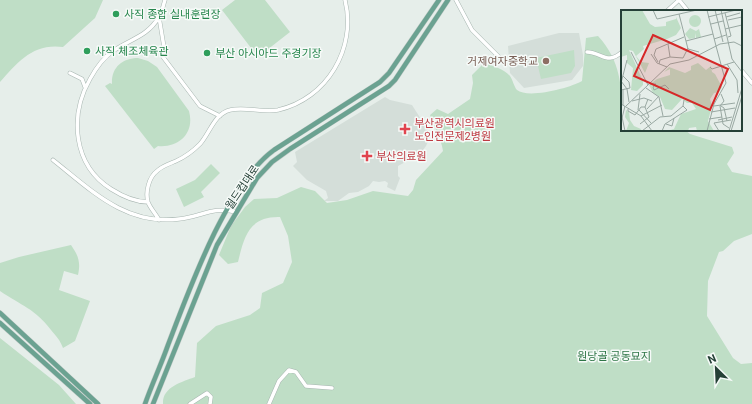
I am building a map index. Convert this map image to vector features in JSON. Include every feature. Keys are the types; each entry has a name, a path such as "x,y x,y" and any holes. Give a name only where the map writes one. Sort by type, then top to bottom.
{"main road":[{"name":"월드컵대로","path":"145,404 186,298 210,242 249,174 265,156 380,82 389,73 439,0"},
{"name":"월드컵대로","path":"153,404 217,245 256,178 272,162 389,86 395,80 448,0"},
{"path":"0,313 98,404"},
{"path":"0,323 90,404"}],"street":[{"path":"148,202 133,200 102,183 86,162 79,145 77,125 78,107 95,70 107,56 120,46 139,38 159,17 165,0"},
{"path":"456,0 472,30 499,57"},
{"path":"668,10 679,0 687,10"},
{"path":"159,220 148,202 148,189 153,176 163,167 177,161 193,151 208,135 220,116 225,112 235,110 279,110 304,99 320,88 334,72 343,51 347,29 345,2"},
{"path":"159,17 164,47 163,57 200,106 220,116"},
{"path":"588,52 594,52 604,59 616,57 621,53"},
{"path":"742,71 752,83"},
{"path":"70,73 82,79 86,87"},
{"path":"53,160 109,204 130,213 159,220 179,219 215,210 228,210 236,212"},
{"path":"269,404 279,381 288,370 296,372 306,386 332,388"},
{"path":"190,404 207,393 211,397 210,404"}],"shaded area":[{"name":"거제여자중학교","path":"559,33 579,33 583,55 583,66 572,80 524,88 510,73 508,46"},
{"path":"385,97 390,100 412,105 431,135 426,146 420,154 398,166 398,176 400,178 395,191 387,187 388,183 385,181 373,181 369,186 358,192 349,193 338,201 324,201 328,198 326,191 307,180 293,166 297,162 295,152"}],"green space":[{"path":"0,0 103,0 95,18 63,47 43,48 35,51 20,61 0,82"},
{"path":"235,0 265,0 290,32 258,57 222,10"},
{"name":"원당골 공동묘지","path":"598,36 613,58 620,80 621,131 686,131 690,134 732,147 734,153 727,164 732,172 752,176 752,234 734,241 723,251 719,252 708,281 707,316 733,358 741,364 752,363 752,404 163,404 166,393 169,389 179,383 195,377 197,343 216,326 250,315 260,308 262,293 283,283 292,262 288,236 280,217 261,220 255,224 246,237 238,262 228,264 219,255 231,226 245,207 254,199 277,198 301,187 315,191 327,203 347,200 373,191 408,196 413,190 416,180 443,151 430,115 437,109 448,114 470,99 473,83 472,75 483,64 494,66 505,72 512,79 517,90 530,93 549,92 568,87 582,81 586,38"},
{"path":"574,50 575,66 571,73 541,79 536,58"},
{"path":"132,58 148,61 157,67 189,111 190,126 184,138 179,142 166,146 158,146 154,149 105,86 110,83 112,84 113,73 122,62"},
{"path":"211,164 220,173 201,192 204,197 184,207 176,189 195,180"},
{"path":"71,245 78,259 78,275 64,271 59,290 90,301 75,341 63,348 56,336 39,317 0,291 0,263"},
{"path":"0,338 59,385 76,404 0,404"}],"place":[{"name":"사직 종합 실내훈련장","path":"116,14"},
{"name":"사직 체조체육관","path":"87,51"},
{"name":"부산 아시아드 주경기장","path":"207,53"},
{"name":"거제여자중학교","path":"546,61"},
{"name":"부산광역시의료원 노인전문제2병원","path":"405,129"},
{"name":"부산의료원","path":"367,156"}]}
